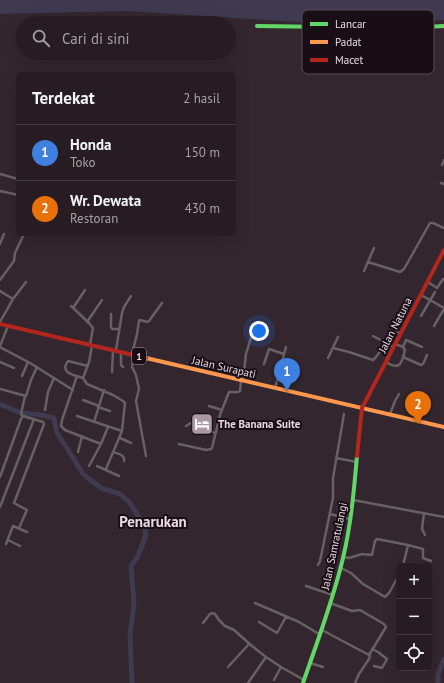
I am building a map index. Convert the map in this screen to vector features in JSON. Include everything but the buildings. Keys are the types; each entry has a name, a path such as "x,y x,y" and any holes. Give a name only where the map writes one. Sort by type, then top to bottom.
{"main road":[{"path":"257,26 302,27"},
{"path":"434,26 444,26"},
{"name":"Jalan Natuna","path":"362,408 444,250"},
{"name":"Jalan Surapati","path":"0,323 444,427"},
{"name":"Jalan Samratulangi","path":"304,682 341,568 353,500 362,408"}],"street":[{"path":"442,165 444,160"},
{"path":"0,174 16,178"},
{"path":"0,191 16,195"},
{"path":"368,262 400,272 404,269 431,222 444,228"},
{"path":"0,244 4,234"},
{"path":"0,280 13,262 15,253 23,236"},
{"path":"364,271 374,248"},
{"path":"427,282 437,288 443,279 444,280"},
{"path":"0,323 13,299 26,282"},
{"path":"83,378 88,366 93,328 72,307 85,290"},
{"path":"0,291 13,299"},
{"path":"421,316 435,292"},
{"path":"421,295 444,308 434,326"},
{"path":"112,372 122,313 130,296"},
{"path":"88,322 102,300"},
{"path":"146,456 136,401 139,389 136,375 132,367 133,355 139,321 149,321 162,303"},
{"path":"111,314 111,328 119,329"},
{"path":"8,326 0,346 37,367 72,390"},
{"path":"179,444 209,450 212,448 222,410 229,393 238,392 240,390 246,354 253,331"},
{"path":"333,348 374,360 394,332 396,331 401,333"},
{"path":"373,336 403,347"},
{"path":"328,358 338,337"},
{"path":"386,362 392,366 401,364 405,351 403,347 406,340 422,347"},
{"path":"275,388 286,347"},
{"path":"264,364 270,349 284,354"},
{"path":"121,352 121,365 123,368"},
{"path":"403,357 421,365 423,364 427,355"},
{"path":"88,366 67,361 65,367 69,374 83,378 87,384 104,390 125,403 120,438 106,469"},
{"path":"0,362 14,368"},
{"path":"22,376 28,362"},
{"path":"0,477 21,419 25,396 27,395 30,380 37,367"},
{"path":"77,376 61,426 65,430 101,444"},
{"path":"45,410 48,392 54,378"},
{"path":"0,389 25,396"},
{"path":"94,422 104,390"},
{"path":"390,415 399,394"},
{"path":"83,400 110,411"},
{"path":"209,406 222,410"},
{"path":"318,565 333,498 333,478 344,414"},
{"path":"19,528 27,510 14,503 44,424 43,422 22,415"},
{"path":"77,416 122,431"},
{"path":"0,507 34,419"},
{"path":"186,426 191,423 195,423 215,433"},
{"path":"89,466 107,432 108,427"},
{"path":"78,452 82,436"},
{"path":"120,438 131,443"},
{"path":"113,452 123,456 124,461"},
{"path":"336,458 357,462"},
{"path":"98,466 119,476"},
{"path":"353,500 444,517"},
{"path":"424,513 422,529 425,535"},
{"path":"330,514 350,520"},
{"path":"6,544 13,526 27,532"},
{"path":"343,557 349,558 362,554 372,555 375,541 377,539 408,544 423,549 423,558 431,561"},
{"path":"8,540 20,546"},
{"path":"405,563 408,544"},
{"path":"341,568 351,573 363,584 384,596 386,596 396,580"},
{"path":"306,586 333,594"},
{"path":"255,603 369,655"},
{"path":"330,603 352,611 360,610 386,625 369,655 370,659 354,683"},
{"path":"203,623 210,614 213,613 225,626 234,630 266,657 304,682"},
{"path":"259,622 277,633 286,617"},
{"path":"228,667 249,644"},
{"path":"372,649 387,659 382,668 374,666"},
{"path":"248,683 266,657"},
{"path":"310,663 322,667"},
{"path":"274,680 281,667"}],"shaded area":[{"path":"0,0 444,0 444,20 434,21 434,10 302,10 302,22 236,18 236,16 204,16 126,11 0,14"}],"waterway":[{"path":"0,404 21,413 54,418 57,433 83,474 101,488 120,494 130,503 144,525 146,535 138,556 131,566 134,603 130,635 132,683"},
{"path":"438,683 438,674 444,659"}],"traffic: fast":[{"path":"257,26 302,27"},
{"path":"434,26 444,26"},
{"path":"303,683 330,606 346,546 357,456"}],"traffic: slow":[{"path":"146,358 444,427"}],"traffic: jam":[{"path":"357,456 362,408 444,250"},
{"path":"0,324 146,358"}],"place":[{"name":"Honda","path":"287,391"},
{"name":"The Banana Suite","path":"202,424"},
{"name":"Wr. Dewata","path":"418,424"}],"district":[{"name":"Penarukan","path":"153,521"}]}
